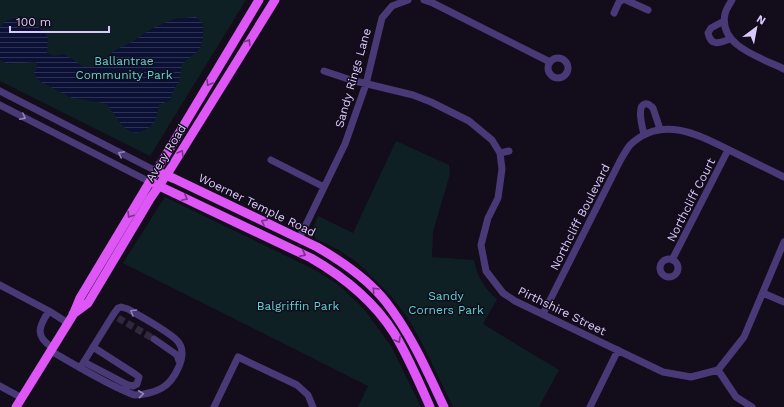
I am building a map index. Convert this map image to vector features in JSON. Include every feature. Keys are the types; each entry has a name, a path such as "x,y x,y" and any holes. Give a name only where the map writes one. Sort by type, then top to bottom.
{"main road":[{"name":"Avery Road","path":"16,407 71,319 80,298 260,0"},
{"name":"Avery Road","path":"71,319 88,303 150,199 167,176 275,0"},
{"name":"Woerner Temple Road","path":"156,171 299,239 335,258 354,271 371,285 386,301 400,321 444,407"},
{"name":"Woerner Temple Road","path":"150,182 311,258 347,281 371,304 393,332 430,407"}],"street":[{"name":"Sandy Rings Lane","path":"299,239 345,144 366,84 382,18 390,3 408,0"},
{"path":"424,0 550,62"},
{"path":"614,13 619,2 622,0"},
{"path":"626,0 648,10"},
{"path":"732,0 725,13 724,21 726,32 730,39 738,46 784,69"},
{"path":"724,21 711,28 708,32 709,38 712,42 716,43 730,39"},
{"path":"324,70 366,84 413,95 431,102 469,121 492,140 500,153 509,151"},
{"name":"Woerner Temple Road","path":"0,91 156,171"},
{"path":"644,135 640,110 641,106 644,104 647,104 653,108 660,130"},
{"name":"Woerner Temple Road","path":"0,105 150,182"},
{"name":"Northcliff Boulevard","path":"543,314 620,161 630,146 644,135 660,130 678,129 701,136 784,178"},
{"name":"Northcliff Court","path":"672,260 728,150"},
{"name":"Pirthshire Street","path":"500,153 502,169 498,198 488,218 481,244 486,271 503,293 515,301 664,372 691,377 718,370"},
{"path":"271,160 324,188"},
{"path":"752,407 736,397 718,370 744,337 784,242"},
{"path":"0,285 49,310 71,319"},
{"path":"762,293 784,302"},
{"path":"120,307 128,309 168,334 179,343 182,359 173,378 162,388 147,393 134,395 82,365 93,347 116,316 118,308 120,307"},
{"path":"49,310 40,325 41,334 45,343 52,350 128,385 133,386 137,384 139,378 135,374 93,347"},
{"path":"154,339 177,355 180,364"},
{"path":"590,407 618,350"},
{"path":"214,407 238,357 297,385 308,395 313,407"},
{"path":"0,386 22,398"}],"green space":[{"name":"Ballantrae Community Park","path":"0,0 246,0 150,156 0,81"},
{"name":"Sandy Corners Park","path":"396,141 449,165 450,174 433,232 432,257 474,260 482,281 488,291 497,299 483,324 559,370 539,407 453,407 421,341 407,317 391,296 358,263 339,250 316,239 312,231 318,216 353,233"},
{"name":"Balgriffin Park","path":"165,197 317,271 340,286 364,309 391,346 421,407 358,407 368,386 123,263"}],"shaded area":[{"path":"17,17 34,24 48,37 47,53 54,56 63,54 83,67 93,67 117,49 132,42 151,29 174,19 196,17 203,24 203,39 200,48 182,64 179,82 174,89 170,100 159,105 153,124 143,131 132,132 123,126 108,105 72,98 41,82 37,79 34,72 37,69 36,62 8,64 0,60 0,27 6,21"}],"tunnel":[{"path":"118,318 154,339"}]}
